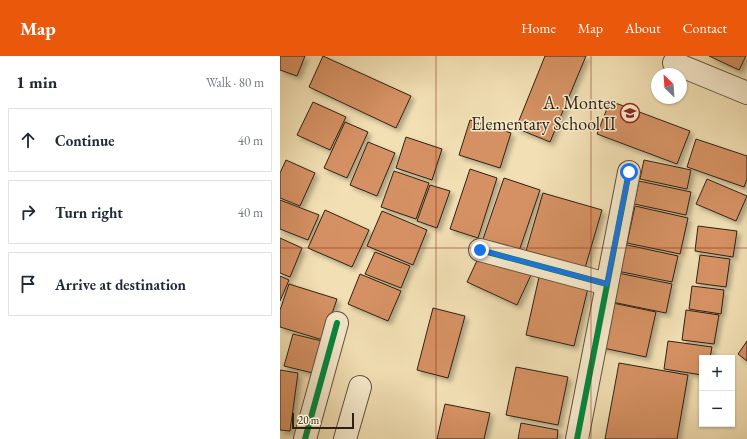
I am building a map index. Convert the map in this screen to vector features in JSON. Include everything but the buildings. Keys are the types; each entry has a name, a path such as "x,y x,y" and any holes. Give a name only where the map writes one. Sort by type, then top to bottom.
{"street":[{"path":"674,63 747,93"},
{"path":"577,439 629,172"},
{"path":"480,250 607,284"},
{"path":"305,439 337,323"},
{"path":"345,439 360,387"}],"cycle path":[{"path":"577,439 629,172"},
{"path":"480,250 607,284"},
{"path":"305,439 337,323"}],"place":[{"name":"A. Montes Elementary School II","path":"630,113"}],"route":[{"path":"480,250 607,284 629,172"}]}
